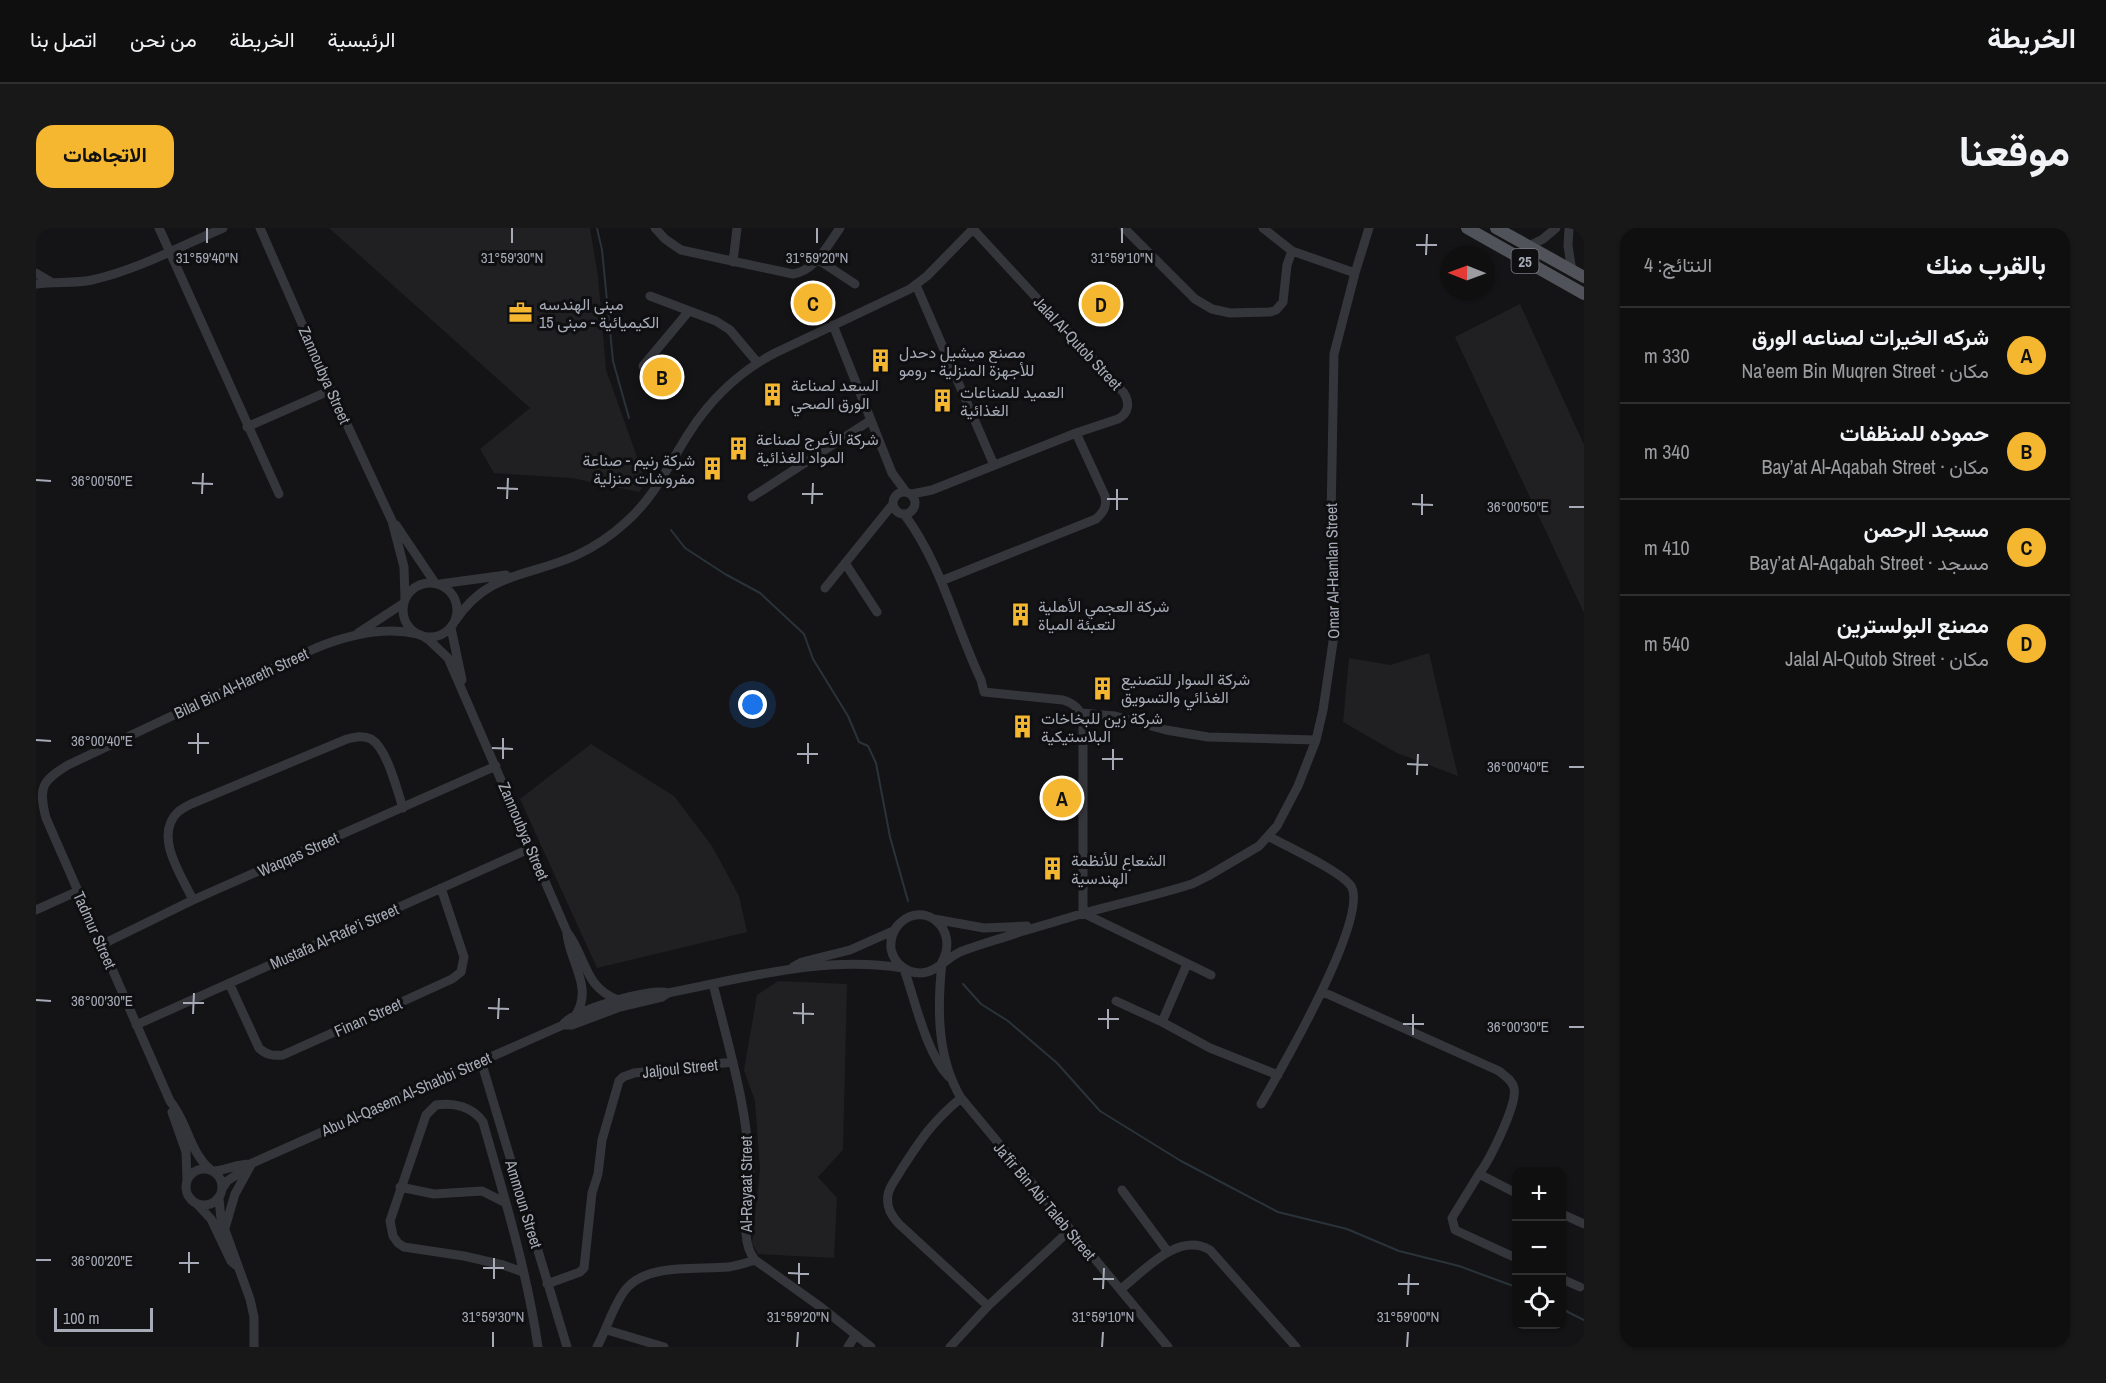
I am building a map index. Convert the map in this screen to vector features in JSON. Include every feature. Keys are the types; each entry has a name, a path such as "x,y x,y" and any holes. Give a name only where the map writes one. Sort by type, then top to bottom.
{"main road":[{"name":"25","path":"1467,228 1584,294"},
{"name":"25","path":"1496,228 1584,277"}],"street":[{"path":"159,228 279,494"},
{"path":"36,284 51,282 72,284 94,279 170,251 223,228"},
{"name":"Zannoubya Street","path":"260,228 331,390 393,521 438,584"},
{"path":"655,228 665,239 681,250 793,274 806,270 840,228"},
{"path":"733,262 737,228"},
{"path":"517,574 421,584 414,588 405,601 405,618 412,630 419,635 437,636 453,624 465,606 483,590 517,574 577,555 627,522 652,494 702,414 740,375 757,362 916,285 973,228"},
{"name":"Jalal Al-Qutob Street","path":"912,500 994,465 1123,416 1128,405 1127,397 973,228"},
{"path":"1124,228 1195,299 1221,312 1276,310 1282,302 1287,265 1292,251"},
{"path":"1263,228 1292,251 1355,273"},
{"path":"1527,247 1543,239 1556,228"},
{"path":"1569,228 1568,246 1572,271"},
{"name":"Omar Al-Hamlan Street","path":"942,962 972,947 1042,925 1192,884 1259,846 1277,826 1298,786 1316,740 1323,710 1334,635 1335,596 1331,519 1334,354 1355,273 1370,229"},
{"path":"817,259 855,284"},
{"path":"36,273 51,282"},
{"path":"916,285 994,465"},
{"path":"650,296 716,321 730,330 757,362"},
{"path":"643,366 689,311"},
{"path":"833,325 892,473 898,507 919,539 941,581 984,692 1064,700 1071,702 1081,713 1083,719 1083,913 1210,975"},
{"path":"248,427 331,390"},
{"path":"752,497 871,420"},
{"path":"941,581 1096,519 1101,514 1106,502 1105,496 1076,433"},
{"path":"892,473 912,500 919,539"},
{"path":"825,588 878,524 898,507 900,492 912,500"},
{"path":"898,507 909,513 912,500"},
{"name":"Zannoubya Street","path":"393,521 404,567 405,601"},
{"path":"845,563 876,612"},
{"path":"438,584 453,595 458,612 453,624"},
{"name":"Bilal Bin Al-Hareth Street","path":"352,636 386,616 405,601"},
{"path":"386,616 387,630"},
{"name":"Zannoubya Street","path":"453,624 466,697"},
{"name":"Bilal Bin Al-Hareth Street","path":"42,789 48,777 68,765 316,648 352,636 387,630 401,630 419,635"},
{"name":"Zannoubya Street","path":"419,635 429,640 448,658 567,932 593,983 604,994 618,1000"},
{"path":"1081,713 1108,715 1166,730 1208,737 1316,740"},
{"path":"193,900 170,849 167,834 178,812 191,804 347,739 361,736 370,738 383,752 404,808"},
{"name":"Waqqas Street","path":"101,945 193,900 496,766"},
{"name":"Tadmur Street","path":"42,789 46,818 170,1101 186,1152 187,1179"},
{"path":"1261,1104 1323,992 1353,912 1354,900 1352,887 1340,876 1268,836"},
{"name":"Mustafa Al-Rafe’i Street","path":"136,1025 531,848"},
{"name":"Finan Street","path":"229,983 259,1048 274,1056 283,1055 397,1004 452,979 461,972 464,957 441,888"},
{"path":"36,910 78,891"},
{"path":"915,916 932,918 946,933 947,953 942,962 937,968 924,973 903,968 891,951 891,940 895,930 907,919 915,916"},
{"name":"Omar Al-Hamlan Street","path":"932,918 984,928 1042,925"},
{"name":"Abu Al-Qasem Al-Shabbi Street","path":"791,968 802,962 850,950 895,930"},
{"name":"Zannoubya Street","path":"567,932 570,949 584,987 583,1002 575,1016"},
{"name":"Ja’fir Bin Abi Taleb Street","path":"942,962 939,991 940,1020 950,1079"},
{"name":"Abu Al-Qasem Al-Shabbi Street","path":"563,1025 565,1021 575,1016 618,1000 652,993 668,993 791,968 852,963 903,968"},
{"path":"1161,1022 1186,964"},
{"name":"Ja’fir Bin Abi Taleb Street","path":"903,968 933,1052 961,1098 1166,1346"},
{"name":"Al-Rayaat Street","path":"713,984 745,1112 750,1181 747,1242 750,1254 755,1260"},
{"path":"1323,992 1499,1071 1510,1080 1514,1087 1515,1097 1506,1121 1479,1174 1452,1218 1455,1230 1512,1256"},
{"name":"Abu Al-Qasem Al-Shabbi Street","path":"211,1170 222,1170 251,1163 563,1025 620,1007 662,997 668,993"},
{"path":"1116,1000 1210,1048 1278,1075"},
{"name":"Ammoun Street","path":"481,1060 567,1347"},
{"name":"Jaljoul Street","path":"547,1284 580,1272 584,1268 592,1193 598,1174 602,1140 617,1086 623,1077 634,1072 732,1062"},
{"path":"961,1098 937,1119 920,1140 890,1188 888,1206 892,1216 899,1224 988,1306"},
{"name":"Tadmur Street","path":"170,1101 197,1155 211,1170"},
{"path":"523,1272 464,1256 416,1250 398,1244 393,1236 390,1221 400,1187 426,1114 436,1105 459,1105 478,1115 483,1122 523,1272 538,1347"},
{"path":"225,1228 235,1194 251,1163"},
{"name":"Abu Al-Qasem Al-Shabbi Street","path":"222,1189 227,1181 243,1172 251,1163"},
{"path":"237,1266 231,1261 211,1219 187,1195 187,1179 200,1169 211,1170 220,1178 222,1189 219,1198 220,1214 250,1299 254,1317 254,1347"},
{"path":"1479,1174 1512,1191"},
{"path":"400,1187 434,1194 482,1191 506,1203"},
{"path":"1122,1190 1168,1252"},
{"path":"197,1204 210,1205 219,1198"},
{"path":"1566,1216 1584,1224"},
{"path":"950,1347 988,1306 1069,1231"},
{"path":"1121,1289 1168,1252 1189,1244 1203,1245 1210,1250 1296,1347"},
{"path":"597,1347 607,1330 621,1296 636,1279 661,1271 729,1267 755,1260 822,1308 870,1347"},
{"path":"1566,1281 1582,1288 1584,1278"},
{"path":"607,1330 664,1347"},
{"path":"848,1347 855,1336"}],"shaded area":[{"path":"329,228 590,228 598,276 606,370 646,482 639,492 572,478 494,473 480,449 530,408"},
{"path":"1520,304 1584,445 1584,613 1455,337"},
{"path":"1429,653 1458,776 1397,753 1343,722 1349,658 1390,665"},
{"path":"591,744 674,796 712,846 739,896 747,932 597,968 520,799"},
{"path":"778,981 847,984 843,1150 818,1177 837,1198 834,1258 758,1254 752,1243 760,1169 755,1101 744,1070 757,995"}],"waterway":[{"path":"597,228 602,250 613,361 629,418"},
{"path":"671,530 685,548 760,593 804,634 813,659 848,716 859,742 868,746 876,763 890,837 908,901"},
{"path":"963,984 981,1004 1008,1021 1057,1063 1100,1111 1181,1161 1278,1212 1347,1229 1399,1251 1459,1266 1512,1286"},
{"path":"1566,1311 1584,1320"}],"place":[{"name":"مسجد الرحمن","path":"813,303"},
{"name":"مصنع البولسترين","path":"1101,304"},
{"name":"مبنى الهندسه الكيميائية - مبنى 15","path":"521,313"},
{"name":"مصنع ميشيل دحدل للأجهزة المنزلية - رومو","path":"881,361"},
{"name":"حموده للمنظفات","path":"662,377"},
{"name":"السعد لصناعة الورق الصحي","path":"773,394"},
{"name":"العميد للصناعات الغذائية","path":"942,401"},
{"name":"شركة الأعرج لصناعة المواد الغذائية","path":"738,448"},
{"name":"شركة رنيم - صناعة مفروشات منزلية","path":"713,469"},
{"name":"شركة العجمي الأهلية لتعبئة المياة","path":"1020,615"},
{"name":"شركة السوار للتصنيع الغذائي والتسويق","path":"1103,688"},
{"name":"شركة زين للبخاخات البلاستيكية","path":"1023,727"},
{"name":"شركه الخيرات لصناعه الورق","path":"1062,798"},
{"name":"الشعاع للأنظمة الهندسية","path":"1053,869"}]}
